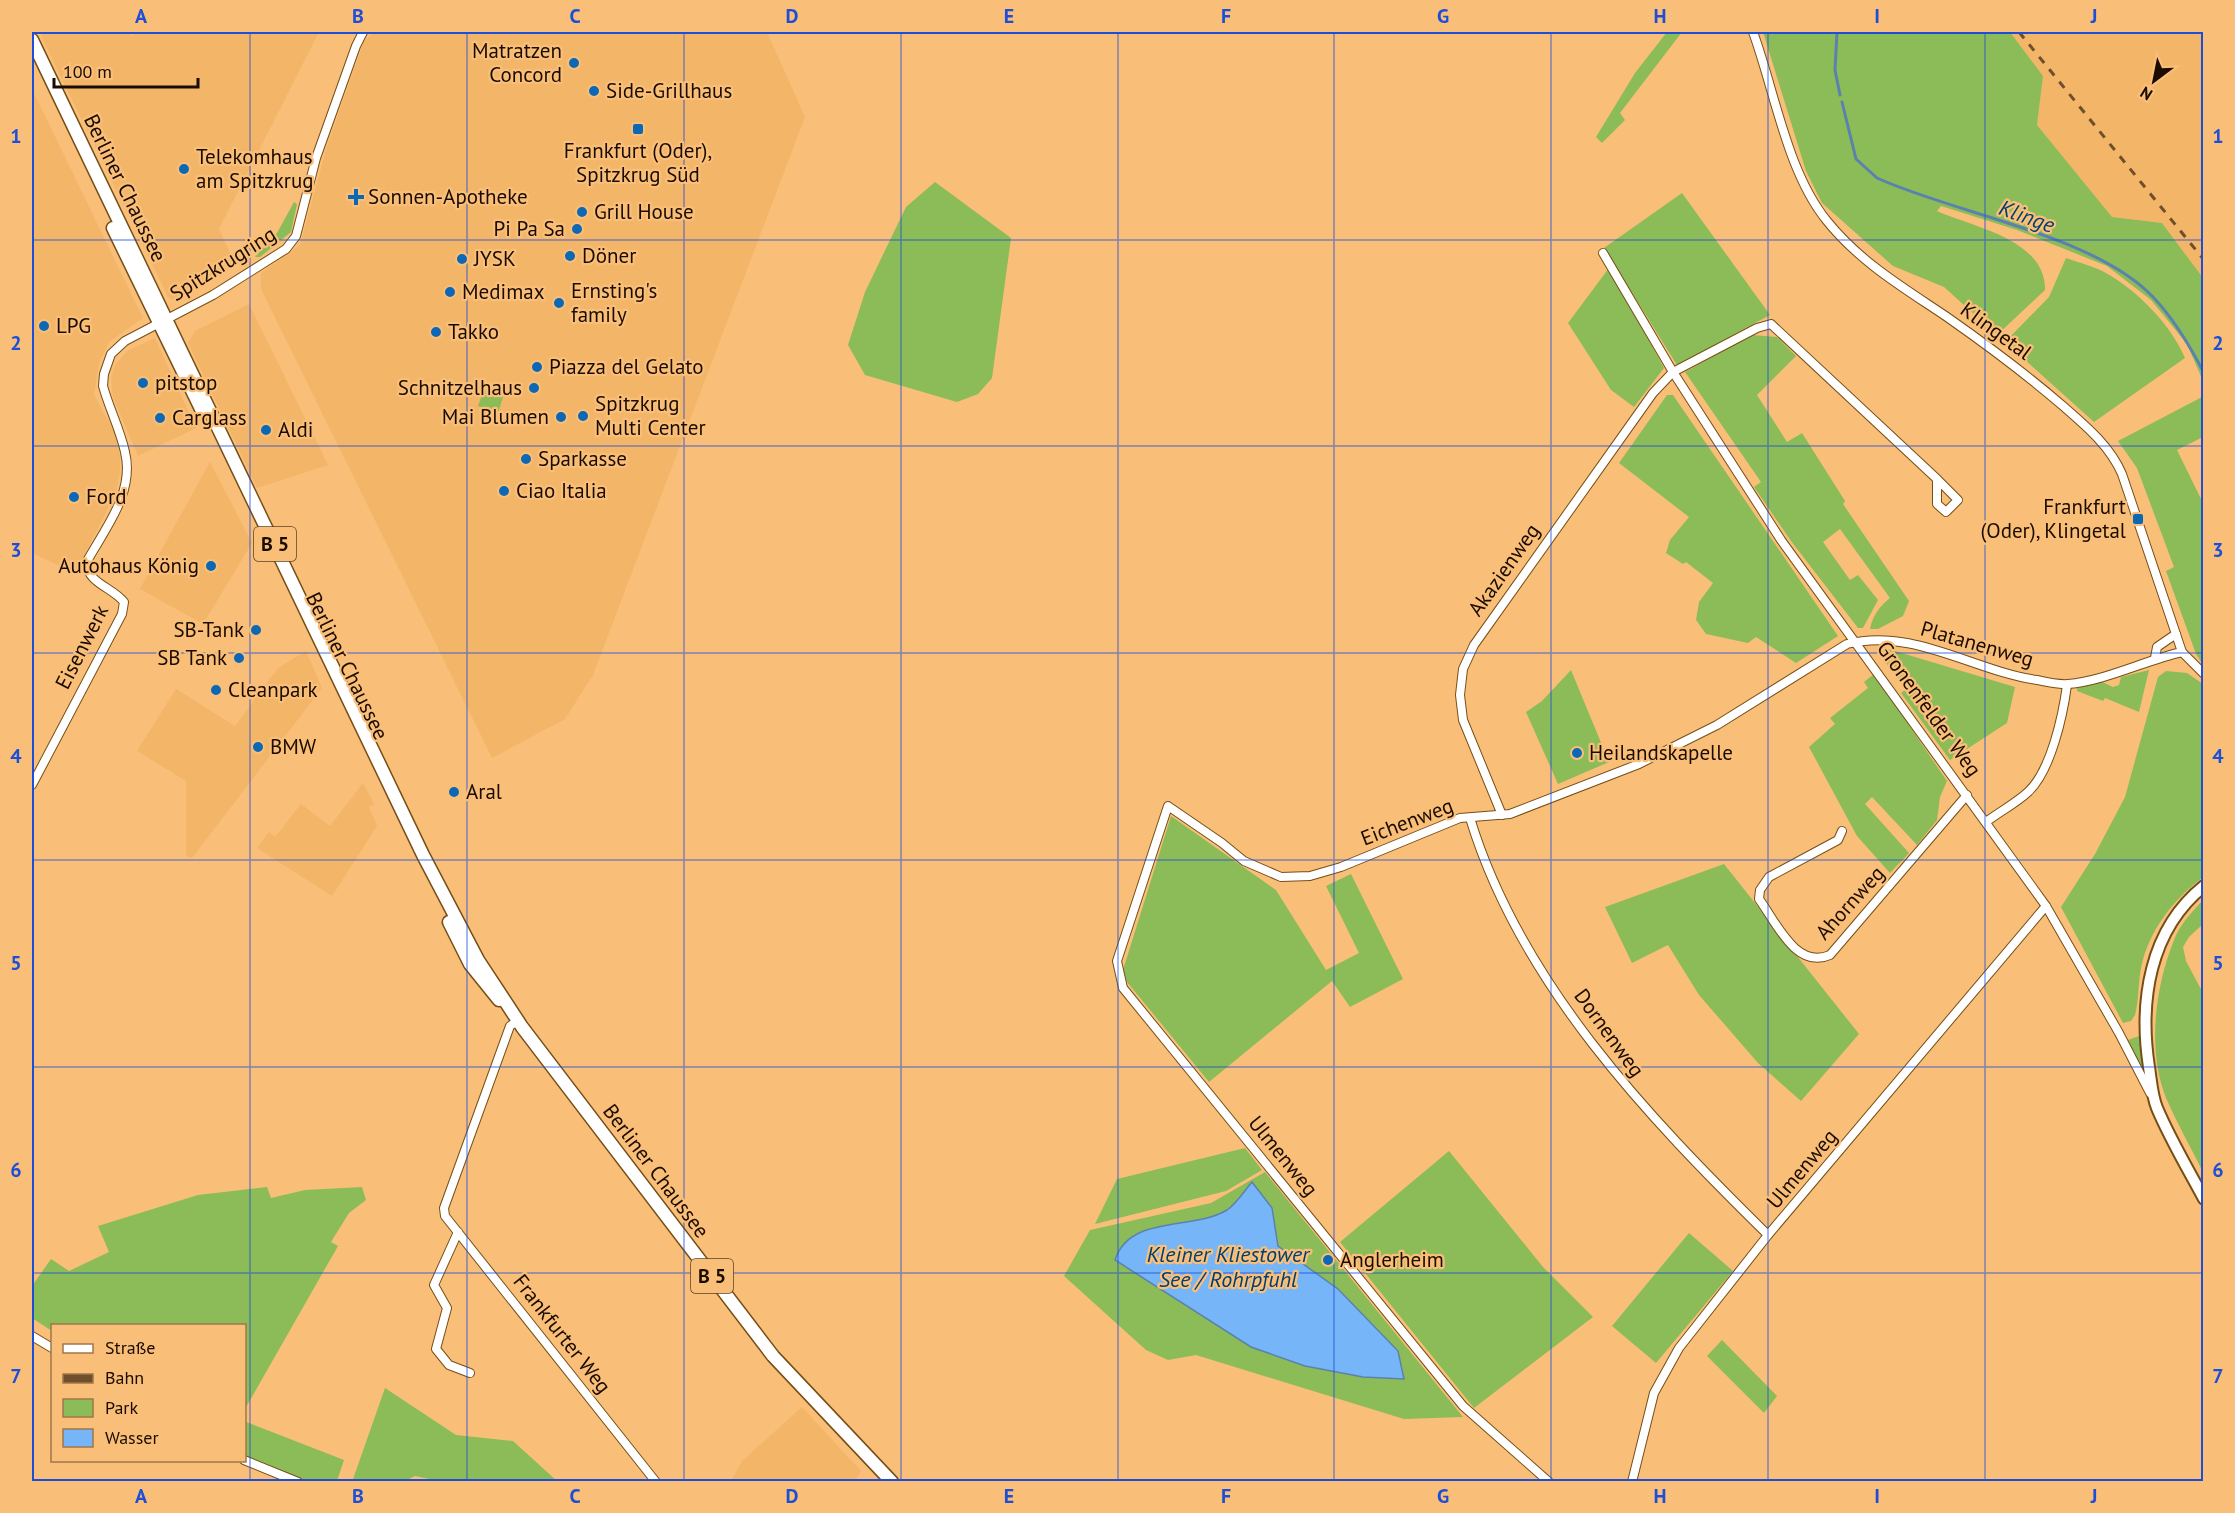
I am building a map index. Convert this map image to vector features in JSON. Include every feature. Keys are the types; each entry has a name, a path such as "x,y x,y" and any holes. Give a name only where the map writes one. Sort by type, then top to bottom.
{"main road":[{"name":"Berliner Chaussee","path":"32,40 35,61 423,855 513,1021 773,1356 892,1482"},
{"path":"2157,1107 2145,1027 2150,976 2168,928 2182,906 2204,886"},
{"name":"Gronenfelder Weg","path":"2157,1107 2204,1198"}],"street":[{"name":"Spitzkrugring","path":"164,322 213,295 286,249 296,236 316,158 363,32"},
{"name":"Klingetal","path":"1753,32 1799,175 1810,199 1827,222 1853,251 1886,279 1992,348 2073,415 2109,450 2122,474 2182,652 2204,674"},
{"name":"Gronenfelder Weg","path":"1603,254 1673,372 1781,540 1857,641 2046,906 2119,1033 2157,1107"},
{"name":"Eisenwerk","path":"32,785 122,614 124,602 118,594 94,580 87,572 86,563 121,501 127,483 126,454 103,386 104,374 111,354 125,341 164,322"},
{"path":"1673,372 1756,328 1771,324 1937,479"},
{"name":"Akazienweg","path":"1502,815 1463,720 1460,695 1463,669 1474,645 1524,573 1653,393 1673,372"},
{"path":"2155,658 2157,647 2176,634"},
{"name":"Platanenweg","path":"1857,641 1896,641 1944,653 2012,677 2067,685 2182,652"},
{"name":"Eichenweg","path":"1168,807 1222,843 1244,861 1281,877 1310,876 1341,867 1460,818 1510,814 1639,764 1717,725 1847,644 1857,641"},
{"path":"1986,822 2028,792 2038,779 2050,751 2067,685"},
{"name":"Ahornweg","path":"1842,831 1838,840 1769,877 1760,890 1759,899 1799,954 1813,959 1830,955 1966,795"},
{"name":"Ulmenweg","path":"1168,807 1117,961 1123,988 1463,1406 1549,1482"},
{"name":"Dornenweg","path":"1470,818 1508,910 1527,946 1577,1023 1659,1126 1768,1235"},
{"name":"Ulmenweg","path":"1632,1482 1654,1393 1679,1347 1768,1235 2046,906"},
{"name":"Frankfurter Weg","path":"513,1021 444,1208 445,1216 656,1482"},
{"path":"458,1232 434,1285 447,1308 436,1349 449,1365 470,1373"},
{"path":"32,1336 51,1347"},
{"path":"246,1462 298,1482"}],"shaded area":[{"path":"44,32 124,32 132,36 135,32 319,32 219,229 233,259 230,268 173,300 168,297 41,36"},
{"path":"375,32 767,32 805,117 593,675 565,719 492,758 261,289 261,273 300,245 327,146 364,41"},
{"path":"2010,32 2203,32 2203,278 2162,223 2112,217 2037,125 2043,76"},
{"path":"32,89 143,318 109,342 99,363 94,395 114,431 120,456 120,472 116,493 75,573 32,553"},
{"path":"249,304 328,465 257,488 188,343 195,331"},
{"path":"155,338 196,428 138,456 113,397 111,379 115,365 127,351"},
{"path":"210,462 252,543 203,624 140,589"},
{"path":"306,651 322,688 192,858 186,856 186,781 137,751 176,689 235,726 278,668"},
{"path":"363,783 374,804 369,807 377,826 332,896 257,848 269,832 275,837 301,804 330,826"},
{"path":"802,1407 861,1471 855,1481 731,1481 742,1461"}],"green space":[{"path":"1667,32 1682,32 1620,113 1625,120 1602,143 1596,137 1635,73"},
{"path":"1763,32 2010,32 2043,76 2037,125 2112,217 2162,223 2203,278 2203,381 2187,344 2151,300 2107,266 2017,230 1941,206 1937,211 2004,237 2033,258 2042,273 2045,290 1997,335 1944,287 1893,266 1822,203 1806,171"},
{"path":"935,182 1011,238 992,378 978,394 957,402 865,375 848,345 865,292 906,207"},
{"path":"1682,193 1770,315 1677,365 1604,248"},
{"path":"294,202 297,204 291,232 260,257 255,257 277,233"},
{"path":"2066,258 2091,266 2130,289 2162,321 2185,358 2094,422 2005,342 2049,297"},
{"path":"1609,268 1664,368 1634,407 1611,390 1568,323"},
{"path":"1752,335 1777,337 1796,356 1757,395 1787,442 1802,433 1845,501 1843,504 1909,601 1903,616 1878,629 1870,629 1875,615 1890,598 1840,529 1823,542 1850,580 1858,575 1878,600 1863,628 1858,628 1791,541 1754,487 1761,482 1685,372"},
{"path":"484,390 503,397 498,413 478,406"},
{"path":"1667,395 1673,395 1838,636 1796,663 1756,637 1748,643 1706,634 1696,620 1699,602 1713,583 1686,562 1683,564 1666,553 1670,540 1689,517 1619,463"},
{"path":"2202,397 2203,437 2177,450 2203,503 2203,665 2196,654 2166,571 2174,567 2137,468 2118,441"},
{"path":"1885,648 2015,687 2007,723 1950,760 1901,693 1906,689 1887,664 1882,653"},
{"path":"1571,670 1609,762 1558,784 1526,712 1542,701"},
{"path":"2149,670 2139,712 2105,698 2103,701 2077,691 2077,688 2102,682 2113,687 2119,685 2121,677"},
{"path":"2166,671 2187,673 2203,684 2203,877 2172,906 2156,929 2141,968 2135,1015 2131,1021 2123,1023 2061,907 2095,854 2125,797 2158,677"},
{"path":"1874,674 1947,781 1940,797 1937,820 1917,845 1872,797 1865,804 1909,853 1890,873 1857,836 1809,747 1835,724 1830,718 1868,688 1864,682"},
{"path":"1171,816 1276,890 1326,970 1359,953 1326,886 1351,874 1403,979 1350,1007 1332,981 1209,1082 1127,982 1123,970"},
{"path":"1724,864 1859,1034 1801,1101 1758,1063 1699,995 1668,945 1632,963 1605,907"},
{"path":"2203,900 2203,924 2189,937 2183,947 2186,961 2203,993 2203,1172 2166,1098 2160,1079 2155,1039 2158,998 2167,958 2180,929"},
{"path":"2139,1036 2143,1067 2140,1068 2128,1040"},
{"path":"1245,1148 1262,1170 1226,1191 1095,1224 1117,1179"},
{"path":"1449,1151 1543,1267 1593,1317 1474,1408 1340,1242"},
{"path":"1265,1172 1463,1417 1404,1419 1196,1355 1168,1360 1146,1350 1064,1276 1090,1230 1211,1203","holes":["1252,1183 1272,1208 1278,1246 1338,1289 1398,1351 1404,1378 1133,1235 1222,1213"]},
{"path":"267,1187 271,1198 305,1190 362,1187 366,1200 349,1213 331,1242 338,1246 246,1407 246,1324 51,1324 51,1330 32,1318 32,1286 51,1259 69,1271 109,1252 98,1226 198,1195"},
{"path":"1689,1233 1733,1271 1656,1363 1612,1326"},
{"path":"1722,1340 1777,1396 1764,1413 1707,1356"},
{"path":"385,1388 456,1435 513,1441 557,1481 443,1482 415,1476 405,1481 352,1482"},
{"path":"246,1422 344,1460 337,1481 305,1481 246,1456"}],"water":[{"name":"Kleiner Kliestower See / Rohrpfuhl","path":"1252,1182 1272,1208 1278,1246 1338,1289 1398,1351 1404,1379 1363,1377 1305,1366 1251,1347 1115,1260 1123,1246 1134,1236 1148,1230 1213,1216 1227,1210"}],"waterway":[{"name":"Klinge","path":"1837,32 1835,70 1840,95"},
{"name":"Klinge","path":"1842,102 1856,159 1877,178 2061,242 2096,257 2127,276 2153,297 2168,314 2204,373"}],"railway":[{"path":"2019,32 2204,260"}],"place":[{"name":"Matratzen Concord","path":"574,63"},
{"name":"Side-Grillhaus","path":"594,91"},
{"name":"Frankfurt (Oder), Spitzkrug Süd","path":"638,129"},
{"name":"Telekomhaus am Spitzkrug","path":"184,169"},
{"name":"Sonnen-Apotheke","path":"356,197"},
{"name":"Grill House","path":"582,212"},
{"name":"Pi Pa Sa","path":"577,229"},
{"name":"Döner","path":"570,256"},
{"name":"JYSK","path":"462,259"},
{"name":"Medimax","path":"450,292"},
{"name":"Ernsting's family","path":"559,303"},
{"name":"LPG","path":"44,326"},
{"name":"Takko","path":"436,332"},
{"name":"Piazza del Gelato","path":"537,367"},
{"name":"pitstop","path":"143,383"},
{"name":"Schnitzelhaus","path":"534,388"},
{"name":"Spitzkrug Multi Center","path":"583,416"},
{"name":"Mai Blumen","path":"561,417"},
{"name":"Carglass","path":"160,418"},
{"name":"Aldi","path":"266,430"},
{"name":"Sparkasse","path":"526,459"},
{"name":"Ciao Italia","path":"504,491"},
{"name":"Ford","path":"74,497"},
{"name":"Frankfurt (Oder), Klingetal","path":"2138,519"},
{"name":"Autohaus König","path":"211,566"},
{"name":"SB-Tank","path":"256,630"},
{"name":"SB Tank","path":"239,658"},
{"name":"Cleanpark","path":"216,690"},
{"name":"BMW","path":"258,747"},
{"name":"Heilandskapelle","path":"1577,753"},
{"name":"Aral","path":"454,792"},
{"name":"Anglerheim","path":"1328,1260"}]}
